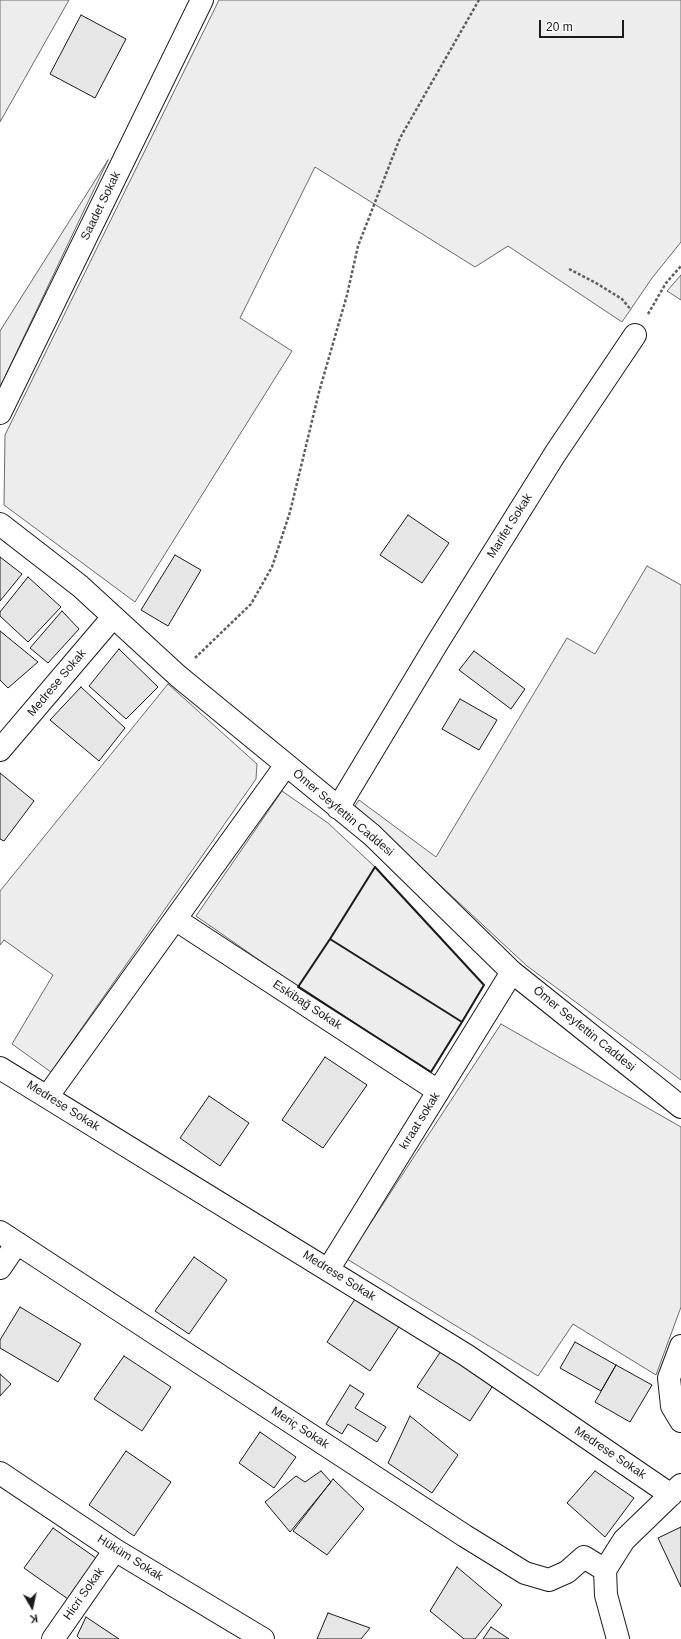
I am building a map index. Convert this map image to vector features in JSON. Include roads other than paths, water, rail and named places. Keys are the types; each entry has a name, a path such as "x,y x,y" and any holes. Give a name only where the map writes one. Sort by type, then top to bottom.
{"street":[{"name":"Saadet Sokak","path":"0,412 202,0"},
{"name":"Marifet Sokak","path":"338,808 547,467 635,335"},
{"name":"Ömer Seyfettin Caddesi","path":"0,524 80,586 178,676 372,835 512,972 681,1107"},
{"name":"Medrese Sokak","path":"0,750 113,617"},
{"path":"47,1097 286,765"},
{"name":"Eskibağ Sokak","path":"175,919 438,1091"},
{"name":"kıraat sokak","path":"328,1270 512,972"},
{"name":"Medrese Sokak","path":"0,1068 466,1354 676,1490"},
{"path":"0,1268 8,1238"},
{"name":"Meriç Sokak","path":"8,1238 465,1536 525,1573 549,1580 567,1572 584,1557 606,1570"},
{"path":"681,1346 669,1378 672,1406 681,1421"},
{"name":"Hüküm Sokak","path":"0,1473 115,1550 263,1639"},
{"path":"618,1639 606,1596 606,1570 624,1540 676,1490"},
{"name":"Hicri Sokak","path":"54,1639 115,1550"}]}
